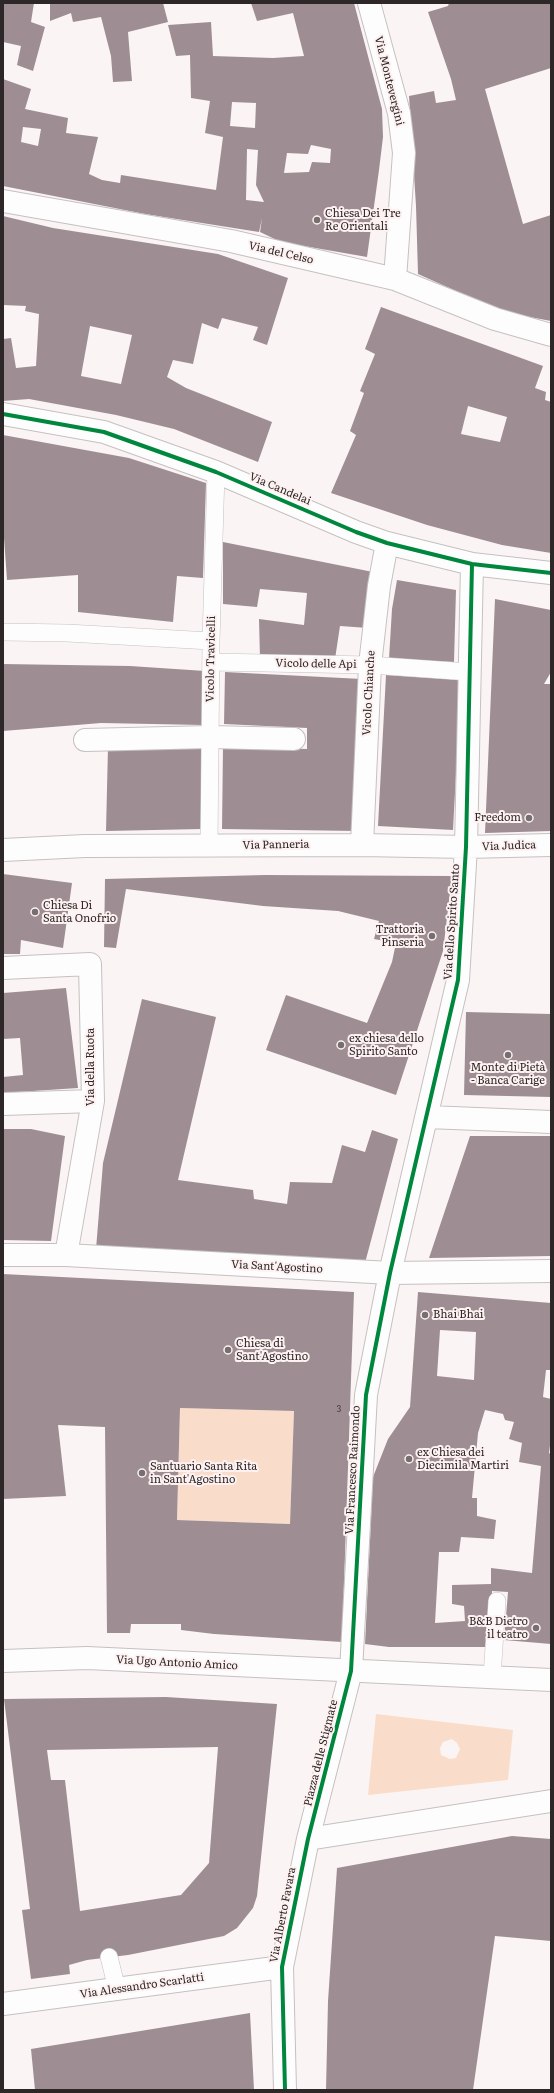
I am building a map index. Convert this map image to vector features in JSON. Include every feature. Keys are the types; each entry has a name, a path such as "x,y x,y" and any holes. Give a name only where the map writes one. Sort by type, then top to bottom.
{"street":[{"name":"Via Montevergini","path":"369,3 399,113 404,153 395,279"},
{"name":"Via del Celso","path":"3,201 231,241 395,279 495,320 551,335"},
{"name":"Via Candelai","path":"3,414 104,432 216,472 356,532 387,543 472,564 551,573"},
{"name":"Vicolo Chianche","path":"362,845 370,664 379,586 387,543"},
{"name":"Via dello Spirito Santo","path":"390,1273 428,1117 458,980 466,847 472,564"},
{"path":"85,740 210,737 294,739"},
{"name":"Via Panneria","path":"3,850 85,846 362,845 466,847"},
{"name":"Via Judica","path":"466,847 551,845"},
{"name":"Via della Ruota","path":"3,968 90,964 93,1101 66,1255"},
{"path":"3,1104 93,1101"},
{"path":"428,1117 551,1122"},
{"name":"Via Sant'Agostino","path":"3,1256 66,1255 390,1273 551,1271"},
{"name":"Via Francesco Raimondo","path":"351,1671 366,1395 390,1273"},
{"name":"Via Ugo Antonio Amico","path":"3,1661 87,1658 351,1671"},
{"path":"351,1671 551,1680"},
{"name":"Piazza delle Stigmate","path":"308,1839 351,1671"},
{"path":"308,1839 551,1801"},
{"name":"Via Alberto Favara","path":"285,2090 282,1967 308,1839"},
{"name":"Via Alessandro Scarlatti","path":"3,2004 282,1967"}],"lane":[{"name":"Vicolo Travicelli","path":"209,846 211,641 216,472"},
{"path":"3,632 67,633 211,641"},
{"name":"Vicolo delle Api","path":"211,662 370,664 469,672"},
{"path":"492,1677 497,1601"},
{"path":"109,1957 117,1989"}],"shaded area":[{"path":"180,1408 294,1411 290,1524 177,1520"},
{"path":"376,1714 513,1730 508,1780 368,1795","holes":["452,1739 457,1743 460,1749 456,1758 450,1759 441,1755 440,1748 443,1742"]}],"building":[{"path":"3,3 34,3 31,22 45,27 33,71 17,65 21,46 3,42"},
{"path":"50,3 163,3 168,22 128,32 132,81 113,82 111,56 101,17 73,22 71,13 50,21"},
{"path":"251,3 354,3 382,109 383,137 367,257 281,242 260,232 262,218 259,232 145,214 3,186 3,79 31,89 25,109 68,118 66,133 98,137 89,174 102,180 120,183 121,175 216,190 223,137 205,133 210,101 191,98 190,55 176,56 168,25 211,22 213,56 273,58 304,56 293,13 257,21","holes":["232,102 256,103 255,128 230,126","23,127 41,129 38,146 21,142","311,145 331,149 330,163 312,162 309,172 284,173 287,153 308,154","247,149 258,150 256,185 264,202 246,200"]},
{"path":"449,3 551,3 551,68 485,89 523,224 551,215 551,321 503,312 418,274 416,206 409,96 434,91 436,103 456,100 451,79 428,12 448,6"},
{"path":"3,216 53,228 218,254 288,278 267,345 253,340 258,327 222,318 218,329 202,323 193,364 173,360 167,377 186,388 272,422 258,462 174,429 116,415 29,399 3,401 3,339 11,338 16,368 36,366 39,314 25,311 26,306 3,305","holes":["90,326 132,335 121,384 81,376"]},
{"path":"381,307 543,366 535,388 546,392 545,400 551,402 551,553 502,545 427,525 331,493 356,435 350,431 364,393 360,391 375,354 365,349","holes":["468,406 507,417 500,442 461,434"]},
{"path":"3,435 129,458 206,483 203,578 177,576 173,622 78,612 78,575 7,580 3,524"},
{"path":"223,542 373,572 368,628 340,626 335,659 260,659 259,619 304,625 307,593 260,589 257,607 223,604"},
{"path":"397,580 456,590 454,662 389,659 392,609"},
{"path":"495,599 551,610 551,672 544,684 551,684 551,831 485,833"},
{"path":"3,664 130,666 205,671 203,725 101,723 3,731"},
{"path":"225,672 362,679 357,831 222,829 223,747 307,749 307,728 224,724"},
{"path":"386,675 461,680 453,830 378,826"},
{"path":"108,747 203,749 202,829 106,831"},
{"name":"Chiesa Di Santa Onofrio","path":"3,874 72,883 63,948 21,940 20,954 3,954"},
{"path":"265,875 452,876 443,951 396,1095 266,1050 286,995 367,1023 392,962 396,943 374,939 379,921 338,911 263,906 126,889 116,948 104,947 105,879"},
{"path":"66,988 78,1088 3,1093 3,1077 23,1075 20,1038 3,1039 3,993"},
{"path":"142,999 216,1017 178,1180 253,1190 254,1199 287,1204 290,1182 332,1183 342,1145 365,1152 372,1130 398,1139 365,1263 96,1249 103,1163"},
{"name":"Monte di Pietà - Banca Carige","path":"466,1012 551,1014 551,1097 464,1095"},
{"path":"3,1129 31,1129 65,1136 51,1241 3,1240"},
{"path":"470,1136 551,1136 551,1256 429,1258"},
{"path":"3,1274 354,1292 342,1642 214,1634 181,1630 181,1624 131,1624 130,1633 107,1633 105,1427 58,1425 66,1496 3,1499","holes":["180,1408 294,1411 290,1524 177,1520"]},
{"path":"418,1292 551,1303 551,1370 546,1370 543,1397 551,1399 551,1438 549,1453 551,1454 551,1644 504,1640 508,1592 492,1591 490,1647 389,1647 365,1644 373,1477 388,1439 410,1407","holes":["440,1330 476,1332 474,1380 437,1376","485,1410 503,1414 505,1420 514,1422 509,1439 522,1443 519,1462 541,1466 532,1573 491,1568 491,1584 452,1585 452,1604 464,1606 465,1621 435,1623 439,1552 459,1552 461,1537 494,1539 496,1520 477,1516 477,1498 472,1498 478,1433"]},
{"path":"166,1697 277,1704 257,1896 253,1908 237,1928 224,1936 128,1955 87,1960 69,1965 70,1974 31,1979 22,1910 30,1909 4,1699","holes":["218,1747 209,1863 181,1895 80,1911 65,1780 51,1780 47,1750"]},
{"path":"512,1836 551,1839 551,1941 495,1936 473,2090 326,2090 328,2001 337,1868"},
{"path":"250,2013 254,2090 35,2090 31,2049"}],"cycle path":[{"path":"3,414 104,432 216,472 356,532 387,543 472,564 551,573"},
{"path":"285,2090 282,1967 308,1839 351,1671 366,1395 390,1273 458,980 466,847 472,564"}],"place":[{"name":"Chiesa Dei Tre Re Orientali","path":"317,220"},
{"name":"Freedom","path":"529,818"},
{"name":"Chiesa Di Santa Onofrio","path":"35,912"},
{"name":"Trattoria Pinseria","path":"432,936"},
{"name":"ex chiesa dello Spirito Santo","path":"341,1045"},
{"name":"Monte di Pietà - Banca Carige","path":"508,1055"},
{"name":"Bhai Bhai","path":"425,1315"},
{"name":"Chiesa di Sant'Agostino","path":"228,1350"},
{"name":"ex Chiesa dei Diecimila Martiri","path":"409,1459"},
{"name":"Santuario Santa Rita in Sant'Agostino","path":"142,1473"},
{"name":"B&B Dietro il teatro","path":"536,1628"}]}
